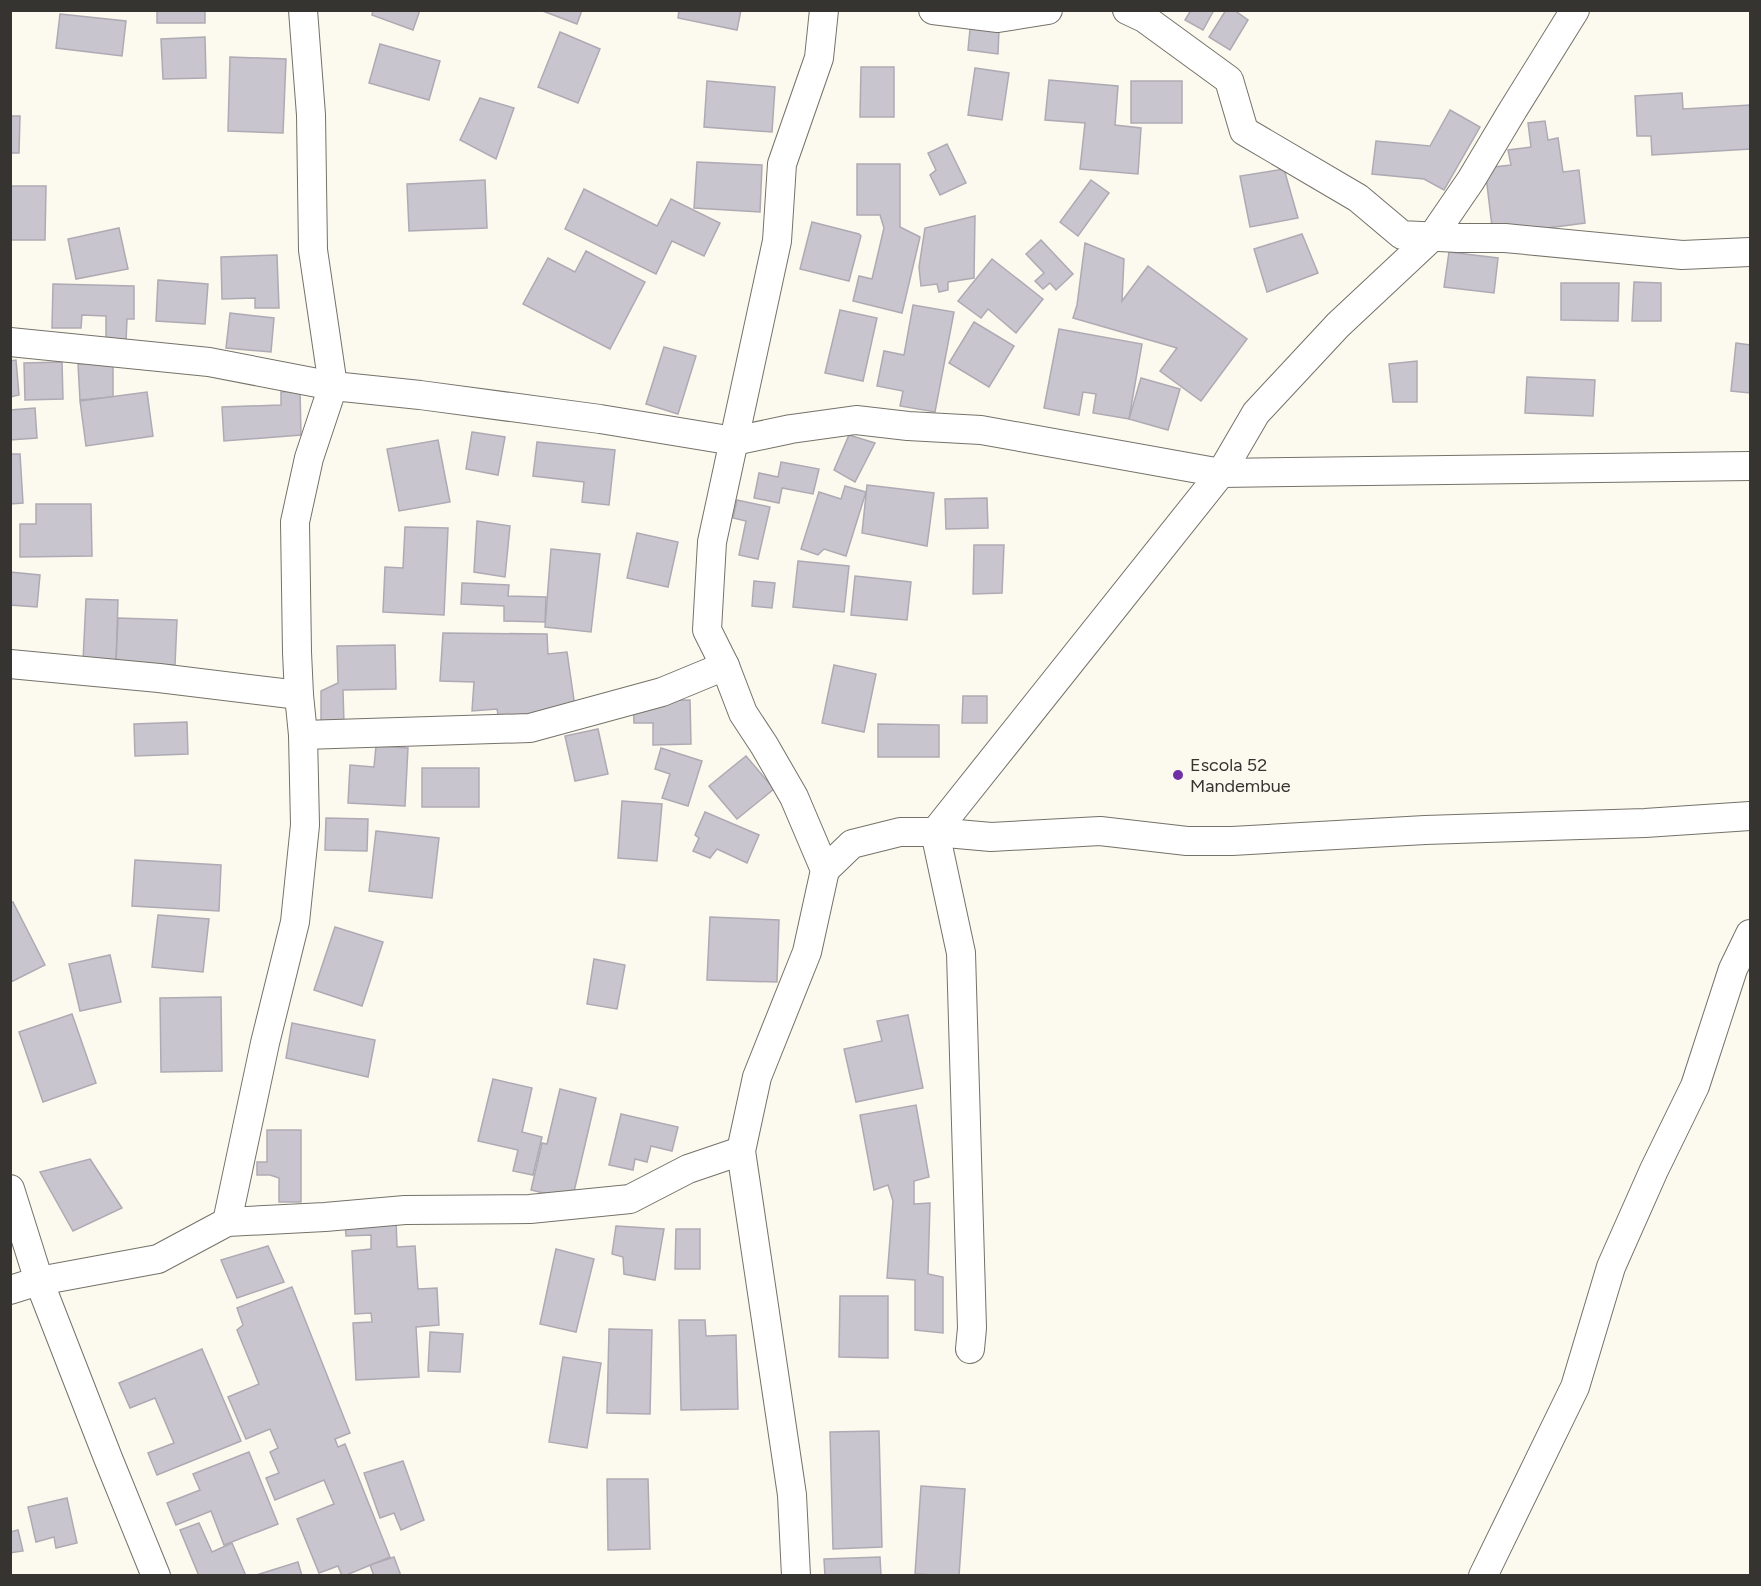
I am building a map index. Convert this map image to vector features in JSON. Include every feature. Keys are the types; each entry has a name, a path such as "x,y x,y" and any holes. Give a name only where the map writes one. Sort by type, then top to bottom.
{"street":[{"path":"227,1222 263,1054 295,921 305,825 295,522 309,458 333,386 313,250 311,115 303,10"},
{"path":"824,10 819,58 802,102 783,164 777,241 712,542 707,630 725,666 743,713 794,797 825,870"},
{"path":"933,10 998,18 1048,10"},
{"path":"1126,10 1144,18 1229,80 1244,131 1358,198 1402,235 1505,238 1682,255 1750,252"},
{"path":"935,832 1221,473 1256,413 1338,325 1432,237 1471,180 1575,10"},
{"path":"10,342 209,362 333,386 600,419 734,441 792,429 856,420 981,430 1221,473 1750,466"},
{"path":"10,664 299,694"},
{"path":"303,735 530,728 662,692 725,666"},
{"path":"796,1575 792,1495 741,1151 757,1077 807,952 825,870 852,844 900,832 935,832 991,837 1100,831 1187,841 1232,841 1425,830 1645,823 1750,816"},
{"path":"935,832 961,953 972,1328 970,1349"},
{"path":"1483,1575 1575,1387 1611,1267 1654,1170 1695,1086 1733,969 1750,934"},
{"path":"10,1290 39,1281 158,1259 227,1222 405,1210 530,1209 630,1198 688,1169 741,1151"},
{"path":"10,1190 39,1281 156,1575"}],"building":[{"path":"157,10 205,10 205,23 157,23"},
{"path":"373,10 420,10 413,30 372,15"},
{"path":"540,10 582,10 577,24"},
{"path":"679,10 741,10 737,30 678,18"},
{"path":"1191,10 1214,10 1203,30 1185,20"},
{"path":"1226,10 1234,10 1248,20 1230,50 1209,37"},
{"path":"60,14 126,21 122,56 56,48"},
{"path":"970,29 999,30 998,54 968,50"},
{"path":"560,32 600,49 578,103 538,87"},
{"path":"205,37 206,78 163,79 161,39"},
{"path":"380,44 440,61 429,100 369,83"},
{"path":"230,57 286,59 283,133 228,131"},
{"path":"861,67 894,67 894,117 860,117"},
{"path":"975,68 1009,73 1002,120 968,115"},
{"path":"1049,80 1118,86 1115,125 1141,128 1138,174 1080,169 1085,123 1045,120"},
{"path":"707,81 775,87 772,132 704,127"},
{"path":"1131,81 1182,81 1182,123 1131,123"},
{"path":"1682,93 1683,109 1750,105 1750,149 1652,155 1651,136 1637,136 1635,96"},
{"path":"480,98 514,108 496,159 460,140"},
{"path":"1450,110 1480,127 1444,190 1424,179 1372,174 1376,141 1430,146"},
{"path":"10,116 20,116 19,153 10,153"},
{"path":"1545,121 1548,140 1558,138 1563,172 1579,170 1585,223 1493,235 1485,168 1511,165 1508,150 1531,147 1528,123"},
{"path":"947,144 966,183 940,195 930,175 936,170 928,153"},
{"path":"697,162 762,165 760,212 694,208"},
{"path":"857,164 900,164 900,227 920,237 902,313 853,301 859,276 872,279 884,228 880,215 857,215"},
{"path":"1284,169 1298,218 1250,227 1240,176"},
{"path":"485,180 487,228 409,231 407,184"},
{"path":"1091,180 1109,193 1078,236 1060,222"},
{"path":"10,186 46,186 45,240 10,240"},
{"path":"584,189 657,226 671,199 720,223 704,256 672,241 656,274 565,229"},
{"path":"975,216 974,278 948,282 948,290 939,292 937,284 921,286 919,267 925,228"},
{"path":"812,222 861,236 849,281 800,269"},
{"path":"119,228 128,269 76,279 68,239"},
{"path":"1302,234 1318,273 1267,292 1254,249"},
{"path":"1041,240 1073,274 1056,290 1050,283 1043,289 1035,281 1044,273 1026,254"},
{"path":"1085,243 1124,259 1122,301 1148,266 1247,339 1201,401 1160,371 1177,348 1073,318 1077,305"},
{"path":"586,251 645,282 610,349 523,304 548,258 575,272"},
{"path":"1449,252 1498,258 1494,293 1444,287"},
{"path":"277,255 279,308 255,308 255,298 222,299 221,257"},
{"path":"992,259 1043,299 1016,333 988,309 981,318 958,301"},
{"path":"158,280 208,284 205,324 156,321"},
{"path":"1634,282 1661,283 1661,321 1632,321"},
{"path":"1561,283 1619,283 1618,321 1561,320"},
{"path":"53,284 134,286 134,319 127,319 126,342 106,342 106,316 82,315 81,328 52,328"},
{"path":"913,305 954,312 935,412 900,406 903,391 877,386 884,351 904,355"},
{"path":"840,310 877,318 863,381 825,373"},
{"path":"230,313 274,318 271,352 226,348"},
{"path":"974,322 1014,346 989,387 949,363"},
{"path":"1059,329 1142,344 1129,419 1093,413 1096,394 1083,392 1079,415 1044,408"},
{"path":"1736,343 1750,345 1750,393 1731,391"},
{"path":"664,347 696,356 678,414 646,404"},
{"path":"16,360 19,395 10,397 10,361"},
{"path":"1417,361 1417,402 1393,402 1389,364"},
{"path":"62,362 63,399 25,400 24,363"},
{"path":"113,362 113,397 80,400 78,364"},
{"path":"1527,377 1595,380 1593,416 1525,413"},
{"path":"1141,378 1180,389 1168,430 1129,419"},
{"path":"300,391 301,435 224,441 222,407 281,405 281,392"},
{"path":"147,392 153,436 86,446 80,401"},
{"path":"35,408 37,438 10,440 10,410"},
{"path":"472,432 505,437 498,475 466,469"},
{"path":"849,435 875,443 855,482 834,470"},
{"path":"438,440 450,502 399,511 387,449"},
{"path":"537,442 615,450 609,505 582,502 584,482 533,476"},
{"path":"10,454 20,454 23,503 10,504"},
{"path":"781,462 819,469 813,494 782,488 779,503 754,498 759,473 778,477"},
{"path":"867,485 934,493 927,546 862,533"},
{"path":"845,486 866,492 846,556 824,549 818,555 801,549 819,492 841,499"},
{"path":"987,498 988,528 946,529 945,499"},
{"path":"737,500 770,507 758,559 739,555 746,521 733,518"},
{"path":"36,504 91,504 92,556 20,557 20,524 36,524"},
{"path":"477,521 510,526 505,577 474,572"},
{"path":"405,527 448,528 444,615 383,612 385,567 403,568"},
{"path":"637,533 678,542 668,587 627,578"},
{"path":"974,545 1004,545 1002,593 973,594"},
{"path":"551,549 600,554 591,632 545,627"},
{"path":"798,561 849,566 844,612 793,607"},
{"path":"10,572 40,575 37,607 10,605"},
{"path":"855,576 911,582 907,620 851,615"},
{"path":"754,581 775,583 772,608 752,606"},
{"path":"462,583 509,585 508,596 546,597 545,622 504,621 504,606 461,604"},
{"path":"86,599 118,600 116,663 83,661"},
{"path":"118,618 177,620 175,665 116,663"},
{"path":"443,633 547,634 548,654 567,652 575,707 499,720 497,709 472,711 474,682 440,681"},
{"path":"395,645 396,689 343,690 344,724 321,724 321,691 338,683 337,646"},
{"path":"834,665 876,674 864,732 822,723"},
{"path":"963,696 987,696 987,723 962,723"},
{"path":"690,700 691,744 653,745 653,723 634,723 633,701"},
{"path":"187,722 188,754 135,756 134,724"},
{"path":"878,724 939,725 939,757 878,757"},
{"path":"598,729 608,774 575,781 565,736"},
{"path":"376,746 408,748 405,806 348,803 350,765 374,767"},
{"path":"661,748 702,761 688,806 662,798 670,774 655,769"},
{"path":"746,756 774,789 737,819 709,786"},
{"path":"422,768 479,768 479,807 422,807"},
{"path":"622,801 662,804 657,861 618,858"},
{"path":"705,812 759,835 747,863 717,849 710,858 693,851 699,838 695,835"},
{"path":"326,818 368,819 367,851 325,850"},
{"path":"376,831 439,838 432,898 369,891"},
{"path":"135,860 221,865 219,911 132,906"},
{"path":"13,902 45,965 11,982 10,903"},
{"path":"158,915 209,919 203,972 152,967"},
{"path":"710,917 779,920 777,982 707,980"},
{"path":"335,927 383,942 362,1006 314,990"},
{"path":"110,955 121,1002 80,1011 69,964"},
{"path":"594,959 625,965 617,1009 587,1004"},
{"path":"221,997 222,1071 161,1072 160,998"},
{"path":"72,1014 96,1083 43,1102 19,1032"},
{"path":"908,1015 923,1088 856,1102 844,1049 882,1041 877,1021"},
{"path":"292,1023 375,1040 368,1077 286,1058"},
{"path":"493,1079 532,1088 522,1132 542,1137 533,1175 513,1171 518,1150 478,1141"},
{"path":"560,1089 596,1098 572,1200 531,1190 542,1143 547,1144"},
{"path":"916,1105 929,1177 914,1181 914,1204 930,1203 928,1274 943,1277 943,1333 915,1330 915,1280 887,1278 893,1201 888,1185 874,1190 860,1115"},
{"path":"621,1114 678,1127 672,1151 651,1146 647,1162 635,1159 633,1170 609,1165"},
{"path":"267,1130 301,1130 301,1202 279,1202 279,1178 257,1175 257,1162 267,1162"},
{"path":"90,1159 122,1208 73,1231 40,1172"},
{"path":"396,1219 397,1247 415,1246 418,1289 437,1288 439,1325 416,1327 419,1377 356,1380 353,1323 372,1322 371,1313 355,1314 352,1251 371,1249 371,1235 346,1236 345,1223"},
{"path":"616,1226 664,1229 655,1280 624,1274 623,1257 612,1254"},
{"path":"676,1229 700,1229 700,1269 675,1269"},
{"path":"268,1246 284,1282 237,1298 221,1260"},
{"path":"556,1249 594,1259 576,1332 540,1324"},
{"path":"292,1287 350,1433 335,1439 338,1447 345,1444 390,1557 344,1576 338,1566 319,1573 297,1519 334,1504 324,1480 275,1500 266,1478 279,1473 270,1452 278,1448 270,1429 246,1439 228,1397 259,1384 237,1330 243,1325 237,1308"},
{"path":"840,1296 888,1296 888,1358 839,1357"},
{"path":"679,1320 705,1320 706,1336 736,1335 738,1409 681,1410"},
{"path":"609,1329 652,1330 650,1414 607,1413"},
{"path":"430,1332 463,1334 460,1372 428,1371"},
{"path":"202,1349 241,1441 157,1475 148,1453 174,1443 155,1398 130,1408 119,1383"},
{"path":"563,1357 601,1363 587,1448 549,1442"},
{"path":"879,1431 882,1547 833,1549 830,1432"},
{"path":"249,1452 278,1524 224,1545 211,1511 176,1525 167,1503 200,1490 193,1474"},
{"path":"403,1461 424,1520 401,1530 394,1513 380,1518 364,1473"},
{"path":"607,1479 648,1479 650,1549 608,1550"},
{"path":"921,1486 965,1489 959,1576 915,1574"},
{"path":"67,1498 77,1543 56,1548 54,1537 36,1542 28,1507"},
{"path":"199,1523 212,1552 232,1543 246,1576 199,1576 180,1530"},
{"path":"18,1530 23,1551 10,1553 10,1532"},
{"path":"394,1557 401,1576 374,1576 370,1565"},
{"path":"880,1557 881,1576 825,1576 824,1559"},
{"path":"298,1562 302,1576 256,1576 256,1575"}],"place":[{"name":"Escola 52 Mandembue","path":"1178,775"}]}
